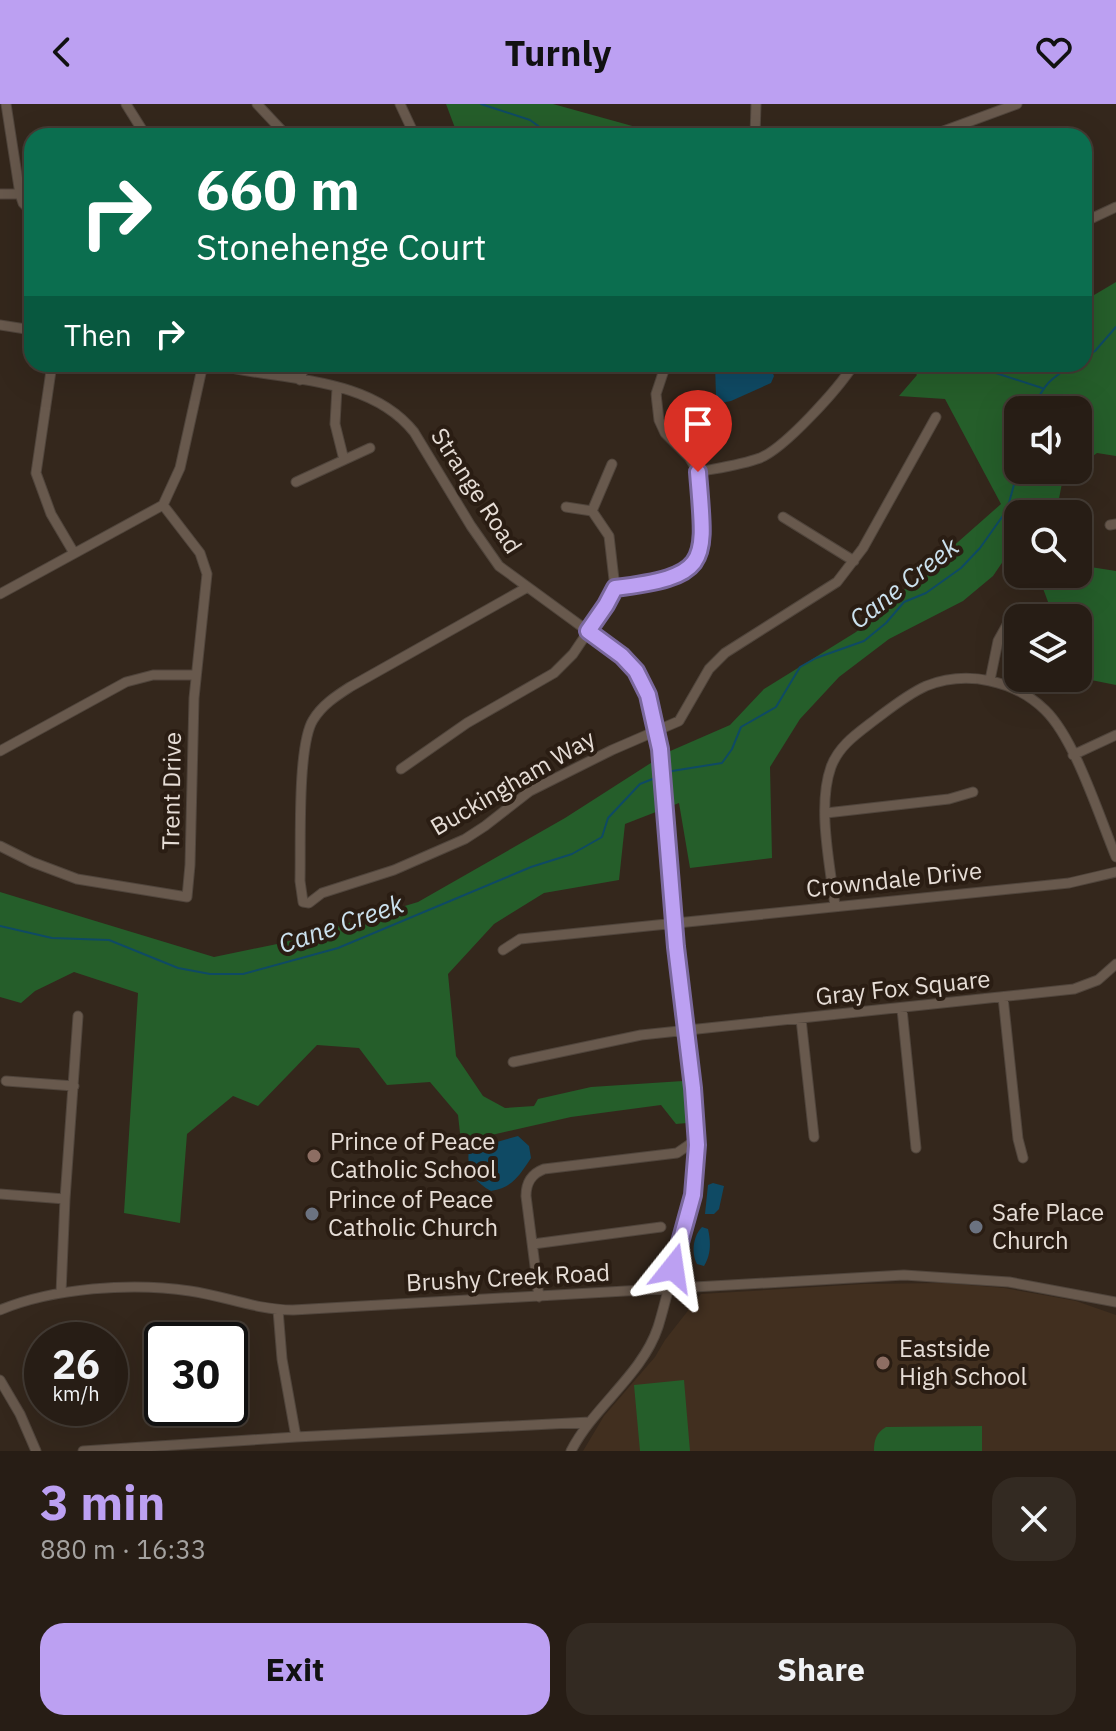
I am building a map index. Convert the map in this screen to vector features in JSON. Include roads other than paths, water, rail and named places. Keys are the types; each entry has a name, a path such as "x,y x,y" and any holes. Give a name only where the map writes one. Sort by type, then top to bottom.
{"street":[{"path":"6,104 24,204"},
{"path":"126,104 141,128"},
{"path":"257,104 280,128"},
{"path":"400,104 411,128"},
{"path":"755,128 756,104"},
{"path":"952,128 1017,104"},
{"path":"0,194 20,194"},
{"path":"1092,218 1116,207"},
{"path":"0,325 24,329"},
{"path":"51,372 36,473 39,489 74,553"},
{"path":"0,594 163,505 180,468 201,372"},
{"name":"Strange Road","path":"256,372 337,388 375,401 408,425 491,557 526,588 622,656 636,671 648,695 663,768 696,1166 693,1195 652,1343 571,1451"},
{"path":"300,380 302,372"},
{"path":"615,588 667,581 694,564 703,542 698,472 689,457 665,433 659,420 656,394 663,372"},
{"path":"698,472 749,461 771,452 804,422 847,372"},
{"path":"337,388 335,424 344,460"},
{"path":"657,729 679,721 709,669 725,653 837,582 854,561 936,417"},
{"path":"296,482 370,448"},
{"path":"592,511 612,464"},
{"name":"Trent Drive","path":"0,846 77,879 187,897 196,675 206,566 197,547 163,505"},
{"path":"401,769 467,723 554,673 570,658 606,605 615,588 609,536 592,511 566,507"},
{"path":"783,517 854,561"},
{"name":"Buckingham Way","path":"526,588 350,687 325,705 313,719 304,747 300,881 303,902 309,903 322,893 394,870 465,839 530,791 657,729"},
{"path":"990,680 998,641 1004,630"},
{"path":"0,751 126,682 153,675 196,675"},
{"path":"835,906 826,813 826,786 832,764 843,747 903,699 926,686 957,679 990,680 1019,691 1042,707 1061,730 1116,857"},
{"path":"1073,755 1116,735"},
{"path":"826,813 949,799 973,792"},
{"name":"Crowndale Drive","path":"503,950 520,939 1069,883 1116,872"},
{"name":"Gray Fox Square","path":"513,1062 641,1035 902,1009 1086,986 1116,964"},
{"path":"1003,997 1018,1139 1023,1158"},
{"path":"902,1009 916,1148"},
{"path":"61,1293 78,1016"},
{"path":"801,1019 814,1137"},
{"path":"6,1081 74,1086"},
{"path":"539,1297 526,1187 531,1177 538,1171 677,1153 696,1140"},
{"path":"677,1153 688,1157 696,1166"},
{"path":"0,1194 65,1199"},
{"path":"533,1244 661,1227"},
{"name":"Brushy Creek Road","path":"0,1310 34,1298 102,1289 176,1289 278,1310 813,1279 919,1276 1024,1284 1116,1302"},
{"path":"278,1310 282,1359 296,1437"},
{"path":"0,1380 20,1414 36,1451"},
{"path":"83,1451 590,1422"}],"water":[{"path":"715,372 772,372 774,376 771,383 731,401 721,403 716,397"},
{"path":"518,1136 529,1146 531,1158 510,1184 491,1191 472,1174 469,1150"},
{"path":"708,1185 724,1186 719,1209 714,1214 705,1214"},
{"path":"702,1227 708,1229 710,1244 704,1266 697,1264 694,1250"}],"waterway":[{"path":"481,104 530,120 541,128"},
{"name":"Cane Creek","path":"1092,353 1116,327"},
{"path":"993,372 1042,388"},
{"name":"Cane Creek","path":"1039,396 1062,372"},
{"name":"Cane Creek","path":"672,771 722,763 741,727 776,707 800,667 864,641 886,623 904,602 926,593 961,568 980,548 1007,510 1014,484"},
{"name":"Cane Creek","path":"0,926 52,938 109,940 178,968 210,974 243,974 338,948 531,867 572,854 602,837 608,818 640,784 655,778"}],"place":[{"name":"Prince of Peace Catholic School","path":"314,1156"},
{"name":"Prince of Peace Catholic Church","path":"312,1214"},
{"name":"Safe Place Church","path":"976,1227"},
{"name":"Eastside High School","path":"883,1363"}]}
